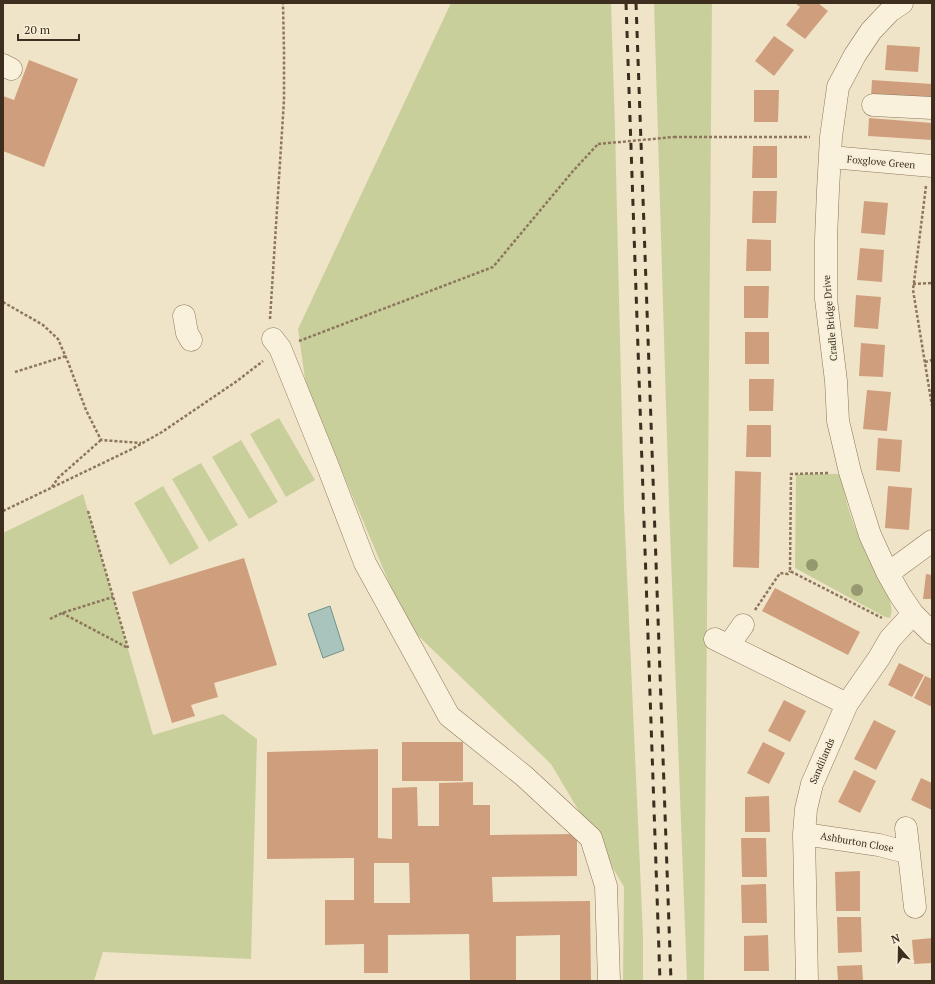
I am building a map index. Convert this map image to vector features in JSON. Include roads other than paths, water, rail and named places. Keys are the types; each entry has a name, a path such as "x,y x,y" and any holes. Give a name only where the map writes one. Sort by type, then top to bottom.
{"street":[{"name":"Cradle Bridge Drive","path":"902,3 890,11 871,31 855,55 838,87 831,137 826,239 826,299 836,381 838,421 850,472 870,535 887,572 900,595 906,621 932,633"},
{"path":"873,105 932,108"},
{"name":"Foxglove Green","path":"830,159 842,158 930,166"},
{"path":"184,316 186,333 191,340"},
{"path":"276,343 327,464 364,564 449,716 524,776 591,838 606,886 609,981"},
{"path":"887,572 898,566 932,541"},
{"name":"Sandilands","path":"807,981 804,834 806,809 812,784 847,704 879,658 890,639 906,621"},
{"path":"743,625 722,642 847,704"},
{"name":"Ashburton Close","path":"906,828 915,907"},
{"name":"Ashburton Close","path":"804,834 879,845 909,853"}],"water":[{"path":"330,606 344,650 323,658 308,614"}],"railway":[{"path":"626,3 660,981"},
{"path":"636,3 671,981"}]}
